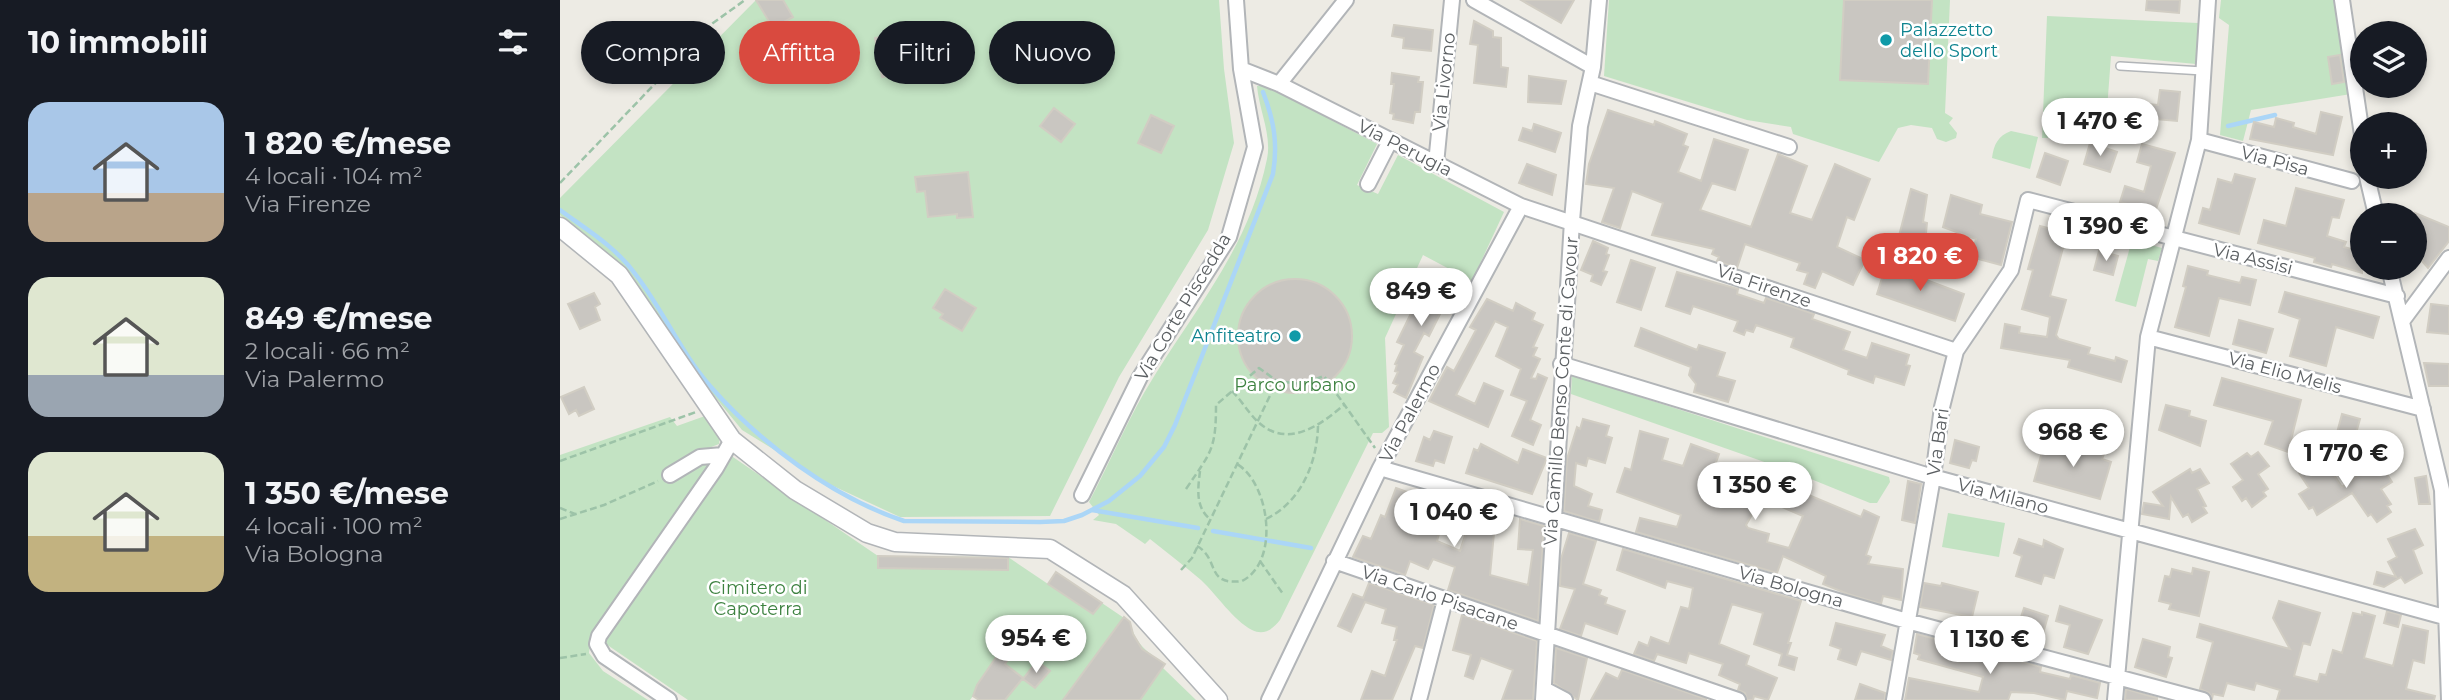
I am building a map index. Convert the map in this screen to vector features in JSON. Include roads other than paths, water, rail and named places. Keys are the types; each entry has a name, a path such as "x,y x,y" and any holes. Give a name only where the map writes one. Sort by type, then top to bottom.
{"street":[{"name":"Via Corte Piscedda","path":"1083,495 1140,377 1229,237 1255,147 1241,69 1236,0"},
{"path":"1279,84 1346,0"},
{"name":"Via Livorno","path":"1436,164 1452,0"},
{"path":"1474,0 1593,66"},
{"name":"Via Camillo Benso Conte di Cavour","path":"1544,694 1545,634 1572,221 1580,126 1593,66 1599,0"},
{"path":"2115,700 2148,337 2199,140 2208,0"},
{"path":"2342,0 2359,112"},
{"name":"Via Perugia","path":"1241,69 1279,84 1521,206 1572,221"},
{"path":"1590,83 1789,147"},
{"name":"Via Pisa","path":"2199,140 2350,180"},
{"path":"1368,184 1390,141"},
{"name":"Via Assisi","path":"2028,200 2397,296"},
{"name":"Via Bari","path":"1894,700 1933,477 1942,407 1956,351 2011,270 2028,200"},
{"name":"Via Palermo","path":"1269,700 1380,468 1521,206"},
{"name":"Via Firenze","path":"1572,221 1956,351"},
{"path":"560,227 619,275 709,408 727,447 867,533 895,542 1050,549 1123,595 1218,700"},
{"path":"2403,320 2449,258"},
{"path":"2392,280 2442,490 2449,700"},
{"name":"Via Elio Melis","path":"2148,337 2423,409"},
{"name":"Via Milano","path":"1561,364 1933,477 2448,618"},
{"path":"670,475 700,457 727,447"},
{"path":"669,700 600,652 597,644 599,636 727,447"},
{"name":"Via Bologna","path":"1380,468 1907,621 2203,700"},
{"name":"Via Carlo Pisacane","path":"1335,561 1738,700"},
{"path":"1419,700 1445,600"},
{"path":"1544,694 1565,700"}],"lane":[{"path":"2120,66 2204,71"}],"waterway":[{"path":"560,210 601,240 628,265 646,288 700,373 730,407 774,447 824,483 877,511 904,521 1064,521 1109,501 1140,476 1164,447 1175,425 1273,174 1274,132 1263,92"},
{"path":"2228,126 2275,115"},
{"path":"1092,510 1198,528"},
{"path":"1213,531 1311,548"}],"place":[{"name":"Palazzetto dello Sport","path":"1886,40"},
{"name":"Anfiteatro","path":"1295,336"}],"park label":[{"name":"Parco urbano","path":"1295,385"},
{"name":"Cimitero di Capoterra","path":"758,598"}]}
